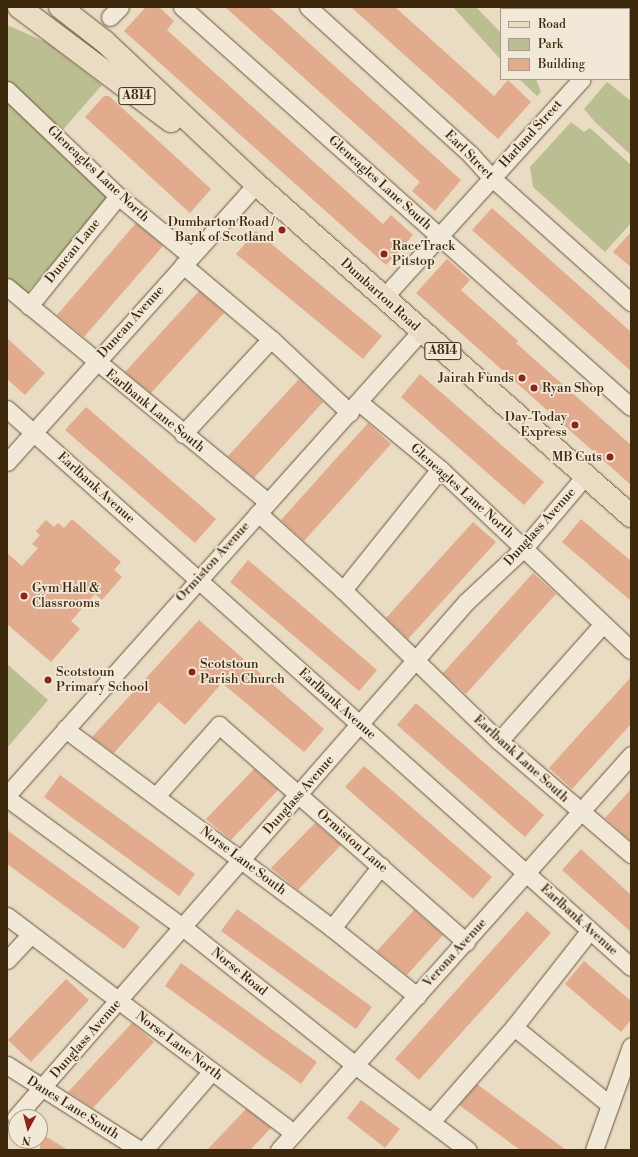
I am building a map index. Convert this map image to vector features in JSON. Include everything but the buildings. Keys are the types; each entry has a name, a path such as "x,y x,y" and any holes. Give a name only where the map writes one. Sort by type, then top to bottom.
{"main road":[{"name":"Dumbarton Road","path":"19,7 256,184"},
{"name":"Dumbarton Road","path":"60,7 105,42 256,184 631,516"}],"street":[{"name":"Gleneagles Lane South","path":"182,7 631,407"},
{"name":"Earl Street","path":"308,7 471,154 491,178 631,302"},
{"name":"Harland Street","path":"384,298 581,80"},
{"name":"Gleneagles Lane North","path":"7,90 271,339 355,407 440,469 524,548 602,625 631,650"},
{"name":"Duncan Avenue","path":"7,462 256,184"},
{"name":"Duncan Lane","path":"29,306 118,196"},
{"name":"Earlbank Lane South","path":"7,287 183,434 263,508 342,590 499,740 631,854"},
{"name":"Ormiston Avenue","path":"7,795 197,579 355,407 421,331"},
{"path":"183,434 271,339"},
{"name":"Earlbank Avenue","path":"7,409 360,725 527,872 631,967"},
{"path":"342,590 440,469"},
{"name":"Dunglass Avenue","path":"23,1109 184,928 466,602 524,548 585,476"},
{"path":"499,740 602,625"},
{"name":"Ormiston Lane","path":"156,796 219,725 466,942"},
{"name":"Norse Lane South","path":"65,729 332,928 417,996"},
{"name":"Verona Avenue","path":"279,1150 466,942 631,755"},
{"name":"Norse Road","path":"7,798 184,928 355,1065 468,1150"},
{"path":"332,928 381,866"},
{"name":"Norse Lane North","path":"7,916 294,1133"},
{"path":"431,1122 514,1027 590,930"},
{"path":"7,960 31,934"},
{"path":"514,1027 610,1105"},
{"path":"594,1150 631,1046"},
{"name":"Danes Lane South","path":"7,1065 42,1089 140,1150"},
{"path":"144,1150 212,1071"}],"green space":[{"path":"453,7 476,7 500,32 500,59"},
{"path":"7,25 46,42 102,85 53,141 114,194 25,295 7,280"},
{"path":"520,80 536,80 541,92 537,96"},
{"path":"607,82 631,101 631,155 596,123 584,109"},
{"path":"571,122 584,132 590,128 631,165 631,223 605,252 533,187 530,167"},
{"path":"7,664 48,700 7,748"}],"place":[{"name":"Dumbarton Road / Bank of Scotland","path":"282,230"},
{"name":"RaceTrack Pitstop","path":"384,254"},
{"name":"Jairah Funds","path":"522,378"},
{"name":"Ryan Shop","path":"534,388"},
{"name":"Day-Today Express","path":"575,425"},
{"name":"MB Cuts","path":"610,457"},
{"name":"Gym Hall & Classrooms","path":"24,596"},
{"name":"Scotstoun Parish Church","path":"192,672"},
{"name":"Scotstoun Primary School","path":"48,680"}]}
